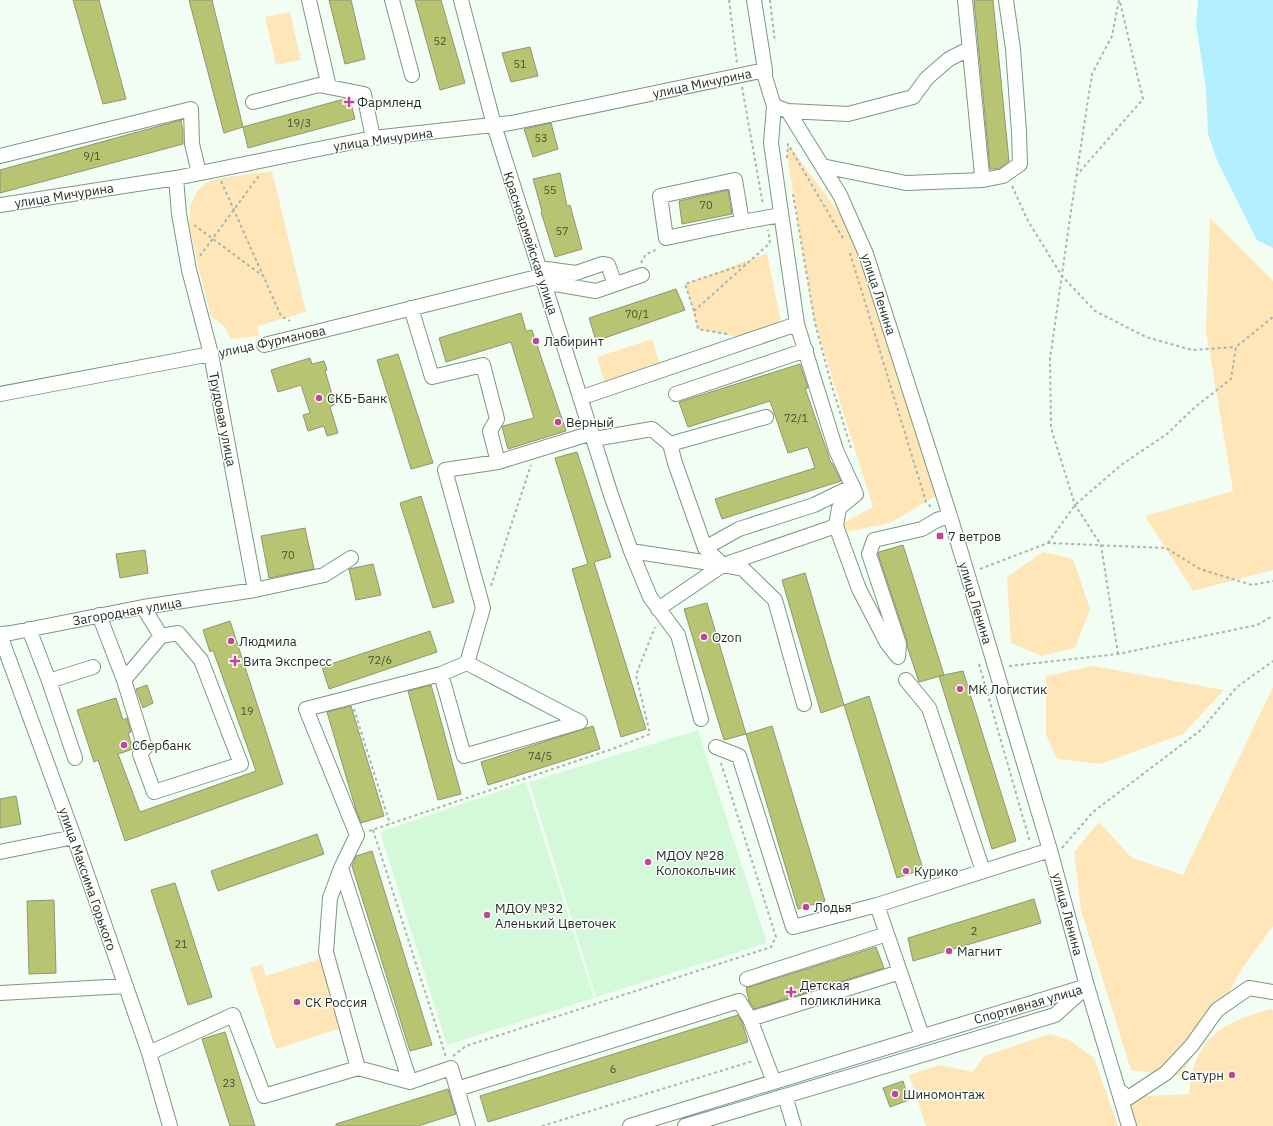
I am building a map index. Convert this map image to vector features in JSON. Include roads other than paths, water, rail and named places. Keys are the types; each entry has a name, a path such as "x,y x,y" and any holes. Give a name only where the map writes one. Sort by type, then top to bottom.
{"street":[{"path":"309,0 329,87"},
{"path":"392,0 412,75"},
{"name":"Красноармейская улица","path":"461,0 494,125 611,495 631,551 650,597 678,635 701,719"},
{"path":"754,0 765,77 774,106 771,143 797,324 836,450 856,494 839,508 836,526 859,589 887,643 898,657 899,644 869,554 874,540 922,529 944,518"},
{"path":"964,0 982,175 977,180"},
{"path":"822,166 906,183 977,180 1003,176 1020,164 1013,49 1006,0"},
{"path":"774,106 788,111 848,114 913,97 927,78 949,59 969,49"},
{"name":"улица Мичурина","path":"0,206 176,178 373,138 494,125 765,70"},
{"path":"253,102 319,85 364,94 373,138"},
{"path":"0,156 191,109 192,144 198,173"},
{"name":"улица Ленина","path":"788,111 840,195 866,254 944,518 968,574 1129,1126"},
{"name":"Трудовая улица","path":"176,178 179,214 189,270 211,354 255,590"},
{"path":"742,222 735,180 660,196 666,238 781,215"},
{"path":"541,275 576,274 602,264 608,265 615,284"},
{"path":"541,275 596,291 638,277"},
{"name":"улица Фурманова","path":"264,345 541,275"},
{"path":"411,308 432,377 483,365 497,420 490,431 498,462"},
{"path":"580,398 797,324"},
{"path":"676,394 806,350"},
{"name":"улица Фурманова","path":"0,394 211,354"},
{"path":"670,444 766,417"},
{"path":"467,663 483,608 445,470 498,462 593,436 652,429 670,444 675,463 705,548 723,564"},
{"path":"705,548 739,529 814,505 853,486"},
{"path":"658,609 723,564 836,526"},
{"path":"631,551 723,564 743,569 775,600 804,704"},
{"name":"Загородная улица","path":"0,634 143,607 255,590 324,575 351,558"},
{"path":"143,607 161,636"},
{"path":"99,615 124,680 145,748 140,754 154,792 241,764 201,660 178,633 161,636 124,680"},
{"path":"28,629 75,758"},
{"name":"улица Максима Горького","path":"0,634 74,837 126,986 149,1053 170,1126"},
{"path":"358,1068 326,952 330,898 341,868 357,836 306,709 441,674 467,663"},
{"path":"441,674 464,756 580,722 467,663"},
{"path":"48,681 93,667"},
{"path":"906,680 929,708 983,871"},
{"path":"716,748 739,756 793,927 877,905 1034,855 1051,855"},
{"path":"0,852 74,837"},
{"path":"341,868 410,1082"},
{"path":"877,905 922,1036"},
{"path":"747,979 887,934"},
{"path":"750,1019 900,972"},
{"path":"0,993 126,986"},
{"name":"Спортивная улица","path":"630,1126 1087,986"},
{"name":"Спортивная улица","path":"685,1126 1055,1015 1087,986"},
{"path":"1120,1091 1128,1098 1166,1073 1192,1045 1218,1010 1249,988 1273,992"},
{"path":"457,1089 739,1001 750,1019 774,1082"},
{"path":"149,1053 233,1015 264,1096 358,1068 410,1082 451,1068 468,1126"},
{"path":"785,1096 794,1126"}],"water":[{"path":"1198,0 1273,0 1273,248 1257,240 1217,160 1208,134 1206,88 1196,24"}],"place":[{"name":"Фармленд","path":"349,102"},
{"name":"Лабиринт","path":"536,341"},
{"name":"СКБ-Банк","path":"319,398"},
{"name":"Верный","path":"558,422"},
{"name":"7 ветров","path":"940,536"},
{"name":"Ozon","path":"704,637"},
{"name":"Людмила","path":"231,641"},
{"name":"Вита Экспресс","path":"235,661"},
{"name":"МК Логистик","path":"960,689"},
{"name":"Сбербанк","path":"124,745"},
{"name":"МДОУ №28 Колокольчик","path":"648,862"},
{"name":"Курико","path":"906,871"},
{"name":"Лодья","path":"806,907"},
{"name":"МДОУ №32 Аленький Цветочек","path":"487,915"},
{"name":"Магнит","path":"949,951"},
{"name":"Детская поликлиника","path":"791,992"},
{"name":"СК Россия","path":"297,1002"},
{"name":"Сатурн","path":"1232,1075"},
{"name":"Шиномонтаж","path":"895,1094"}]}
